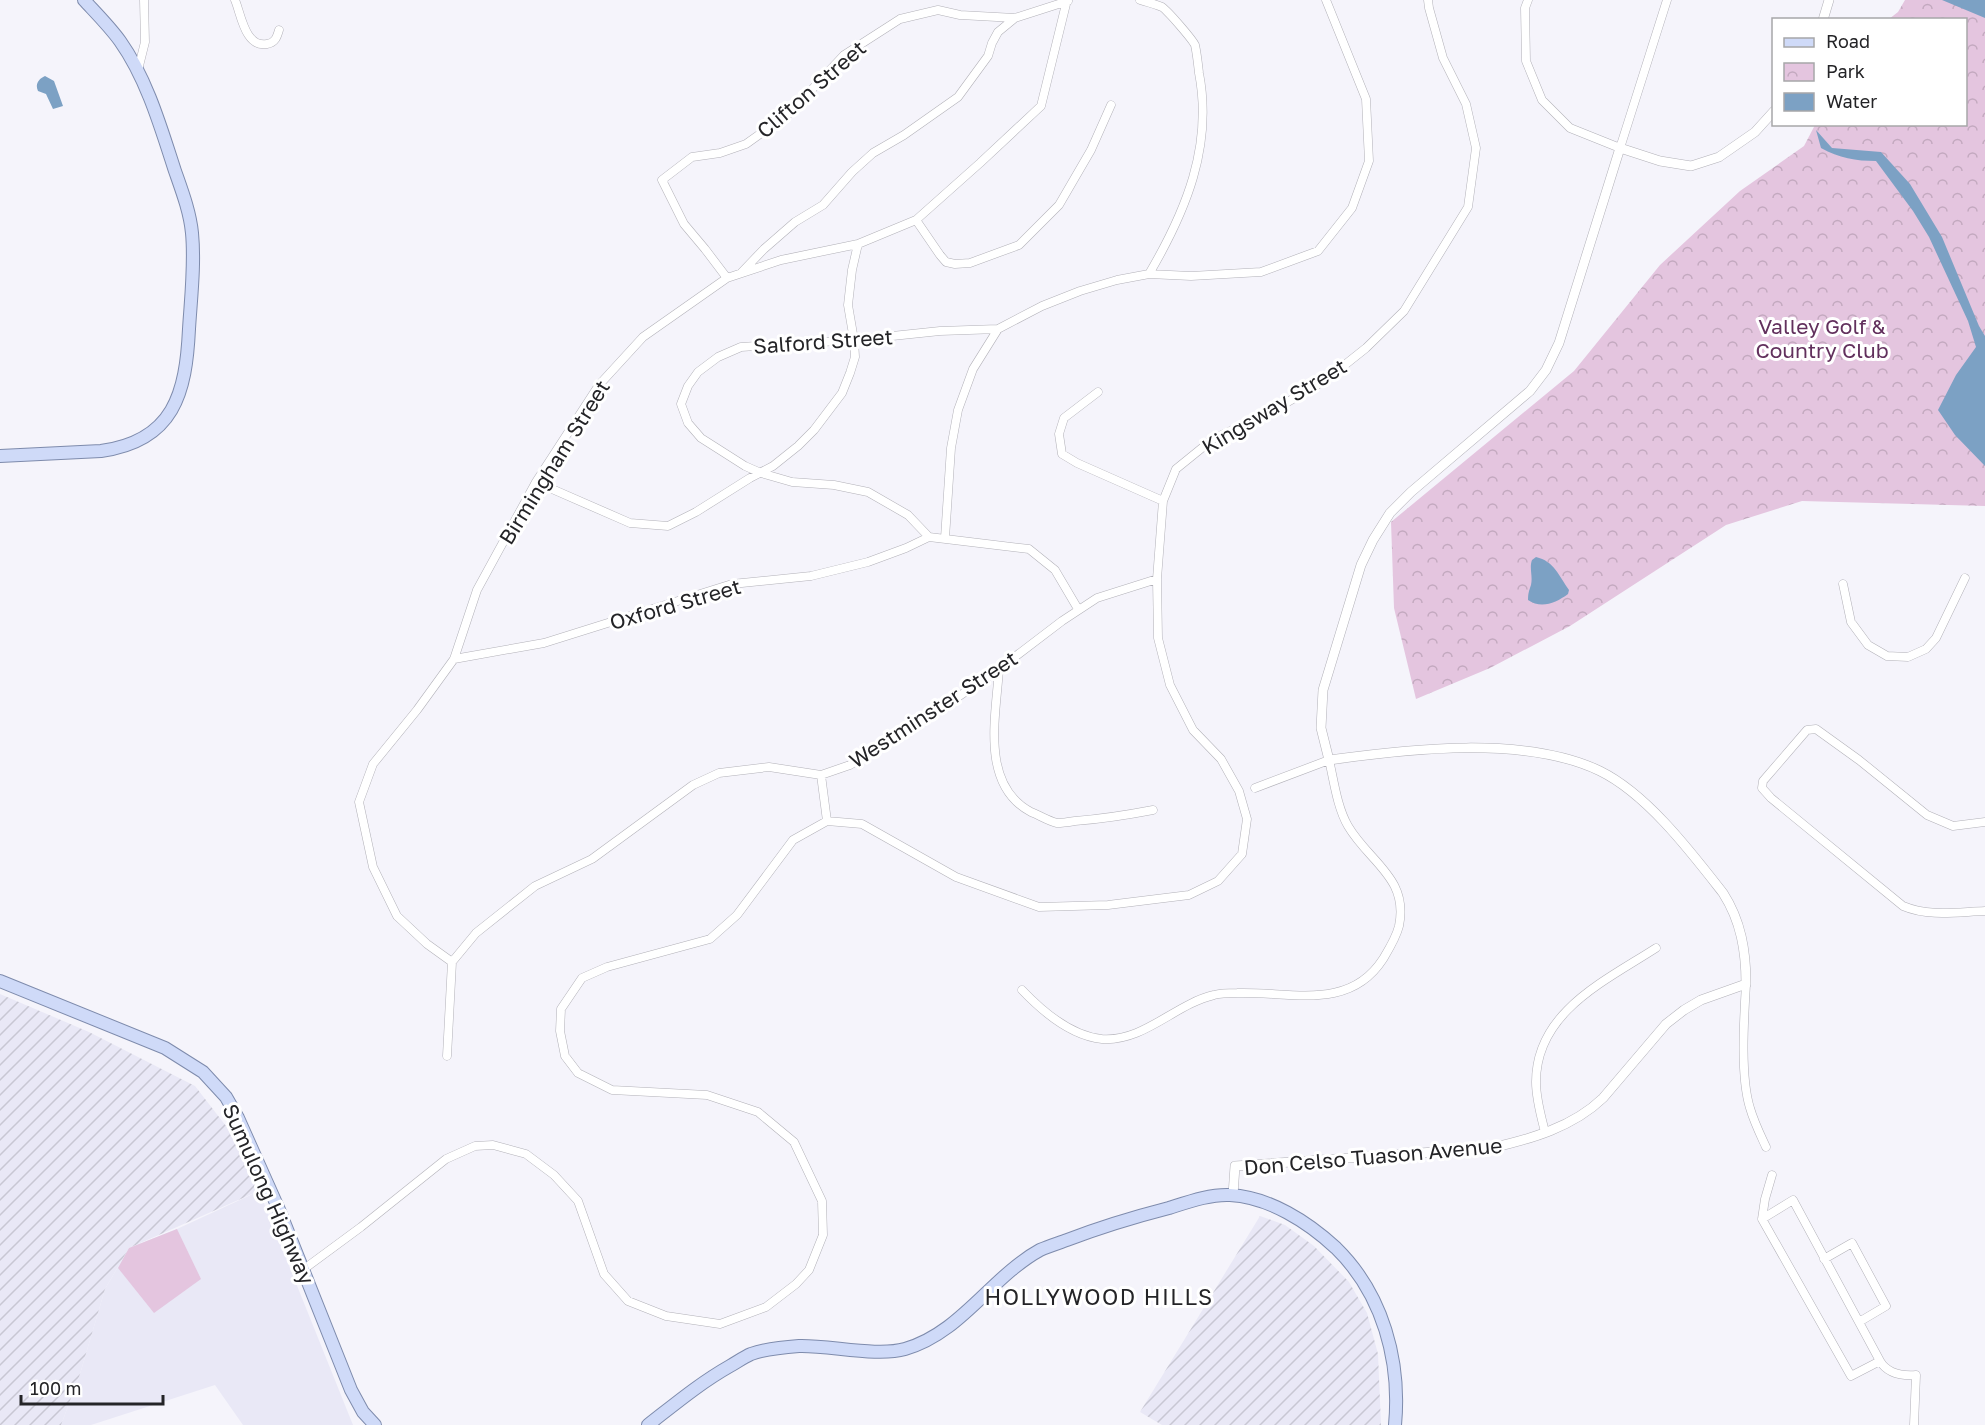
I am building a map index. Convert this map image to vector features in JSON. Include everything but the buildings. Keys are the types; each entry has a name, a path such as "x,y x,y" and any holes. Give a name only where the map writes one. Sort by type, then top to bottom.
{"main road":[{"path":"0,456 101,451 126,446 143,437 166,419 172,411 188,363 192,232 187,208 164,136 137,73 120,41 84,0"},
{"name":"Sumulong Highway","path":"0,981 165,1048 203,1072 226,1097 238,1118 304,1269 345,1377 363,1412 375,1425"},
{"path":"648,1425 704,1380 752,1353 798,1346 880,1351 904,1350 939,1333 971,1309 1003,1276 1040,1250 1106,1225 1200,1199 1233,1195 1271,1205 1297,1217 1325,1238 1361,1277 1379,1308 1392,1351 1398,1401 1395,1425"}],"street":[{"path":"137,73 145,42 144,0"},
{"path":"235,0 246,32 255,42 266,45 271,43 275,41 279,30"},
{"path":"937,0 938,10"},
{"path":"1140,0 1164,8 1194,43 1204,96 1201,149 1192,180 1183,208 1168,241 1149,274"},
{"path":"945,538 951,447 958,410 973,369 998,329 1042,306 1117,280 1149,274 1191,276 1262,272 1318,251 1353,208 1368,160 1366,99 1326,0"},
{"name":"Kingsway Street","path":"826,821 862,824 900,848 956,877 1039,908 1108,905 1189,895 1218,881 1242,854 1247,819 1239,791 1221,759 1193,730 1170,685 1158,638 1157,579 1163,501 1176,469 1213,439 1267,414 1317,385 1366,348 1404,311 1468,207 1476,148 1466,104 1443,58 1428,0"},
{"path":"1528,0 1525,8 1526,61 1542,100 1570,128 1660,161 1690,166 1719,157 1755,132 1772,112"},
{"path":"1022,990 1037,1006 1083,1035 1100,1039 1115,1039 1140,1032 1190,1002 1216,994 1318,996 1344,991 1366,979 1380,964 1398,930 1401,911 1399,895 1392,881 1347,824 1340,808 1321,728 1323,690 1361,566 1372,540 1390,513 1411,492 1530,391 1546,370 1559,343 1666,0"},
{"path":"1824,18 1829,0"},
{"name":"Clifton Street","path":"727,278 684,224 662,180 692,157 720,153 746,144 791,112 844,55 900,19 938,10 960,15 1015,18 1068,1"},
{"name":"Birmingham Street","path":"452,962 427,944 397,916 374,867 359,802 373,764 417,710 454,659 477,590 536,482 599,385 643,337 727,278 781,260 858,244 916,220 1041,106 1068,1"},
{"path":"740,274 795,222 823,205 852,172 873,153 913,129 958,97 988,56 998,32 1015,18"},
{"path":"916,220 946,262 970,263 1018,245 1059,205 1091,150 1111,105"},
{"path":"536,482 630,523 668,526 761,473 798,446 814,430 842,393 855,357 848,305 858,244"},
{"name":"Salford Street","path":"929,537 908,515 868,492 834,484 792,482 745,466 701,438 688,423 681,404 688,386 698,372 718,357 741,347 854,340 940,331 998,329"},
{"path":"1098,392 1064,418 1059,434 1062,454 1077,463 1163,501"},
{"path":"929,537 1029,549 1055,570 1078,609"},
{"name":"Oxford Street","path":"454,659 544,643 732,584 811,576 868,562 929,537"},
{"path":"1843,584 1851,622 1868,645 1887,656 1908,657 1926,649 1936,638 1965,578"},
{"name":"Westminster Street","path":"452,962 476,933 535,886 592,859 693,785 719,773 769,767 821,775 850,765 924,720 999,669 1078,609 1097,598 1157,579"},
{"path":"999,669 993,750 998,770 1014,800 1056,823 1100,819 1153,810"},
{"path":"1985,822 1953,826 1927,815 1816,729 1807,730 1763,781 1762,788 1771,798 1903,906 1917,912 1930,913 1985,911"},
{"path":"1255,788 1329,760 1393,751 1500,748 1533,751 1561,757 1601,771 1624,786 1666,825 1730,904 1743,939 1746,956 1744,1016 1749,1107 1766,1147"},
{"path":"304,1269 446,1159 475,1146 494,1145 526,1154 554,1175 578,1201 604,1274 628,1301 666,1317 720,1324 766,1307 796,1284 810,1270 824,1235 822,1201 794,1142 758,1112 707,1095 612,1090 578,1072 565,1056 560,1031 561,1009 582,978 607,967 710,939 737,915 793,840 826,821 821,775"},
{"path":"1545,1132 1536,1083 1539,1053 1546,1037 1573,1004 1656,948"},
{"path":"447,1056 452,962"},
{"name":"Don Celso Tuason Avenue","path":"1233,1195 1235,1166 1491,1149 1522,1141 1564,1125 1593,1108 1618,1082 1666,1024 1684,1010 1708,996 1746,984"},
{"path":"1772,1175 1764,1199 1761,1219 1851,1376 1880,1361"},
{"path":"1761,1219 1793,1200 1880,1361 1887,1370 1905,1376 1916,1375 1914,1425"},
{"path":"1824,1259 1852,1243 1886,1306 1859,1322"}],"shaded area":[{"path":"0,994 89,1032 195,1086 226,1126 259,1191 129,1248 105,1289 80,1374 61,1425 0,1425"},
{"path":"259,1191 353,1425 243,1425 215,1385 91,1425 61,1425 80,1374 105,1289 129,1248 177,1229"},
{"path":"1260,1216 1285,1225 1314,1246 1349,1282 1367,1313 1378,1354 1381,1425 1162,1425 1140,1412"}],"green space":[{"name":"Valley Golf & Country Club","path":"1905,0 1985,0 1985,506 1802,501 1726,525 1570,626 1490,668 1416,699 1394,608 1391,522 1574,371 1660,265 1740,191 1804,146 1814,126 1967,126 1967,18 1890,18 1898,12"},
{"path":"177,1229 201,1279 154,1313 118,1268 129,1248"}],"water":[{"path":"1942,0 1985,0 1985,18"},
{"path":"45,76 54,81 63,106 53,109 46,94 38,91 38,82"},
{"path":"1816,130 1832,148 1881,152 1910,184 1942,237 1985,336 1985,466 1955,435 1938,410 1956,375 1976,347 1968,321 1929,237 1876,161 1848,158 1821,148"},
{"path":"1536,557 1547,562 1556,570 1569,590 1568,594 1548,604 1533,603 1528,600 1531,563"}],"district":[{"name":"HOLLYWOOD HILLS","path":"1099,1296"}]}
